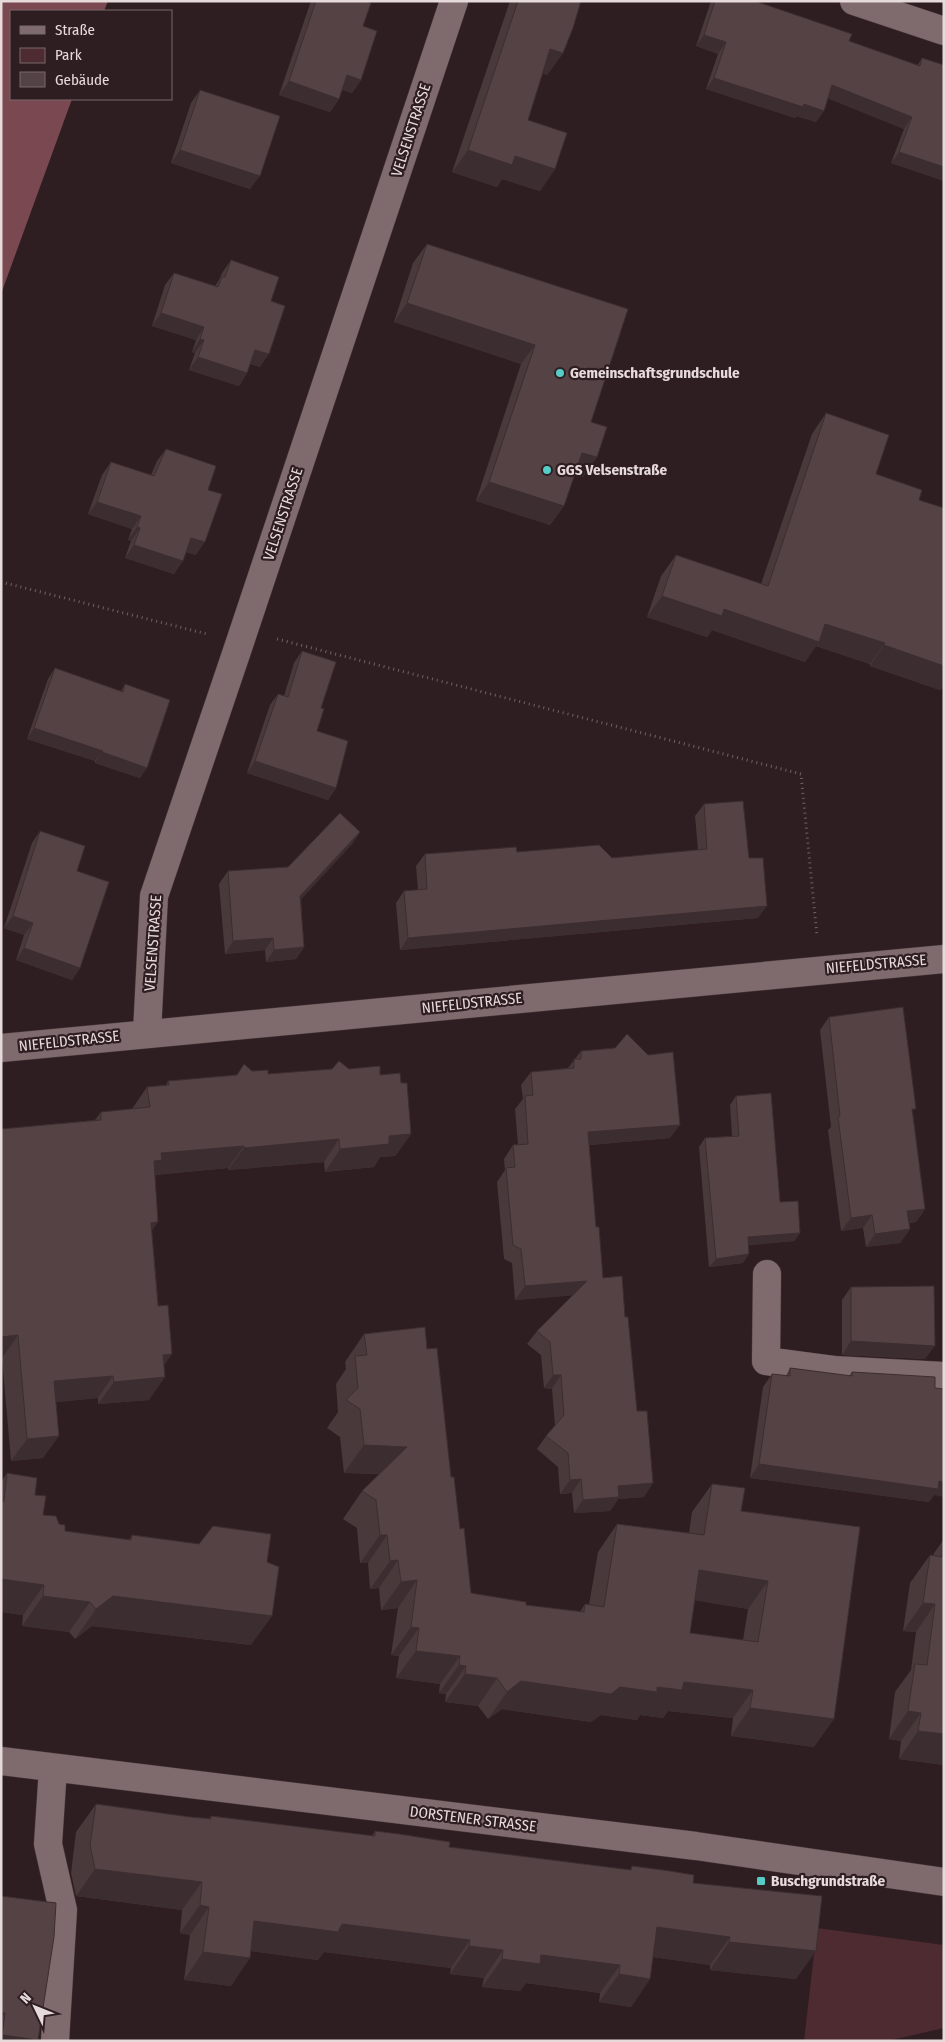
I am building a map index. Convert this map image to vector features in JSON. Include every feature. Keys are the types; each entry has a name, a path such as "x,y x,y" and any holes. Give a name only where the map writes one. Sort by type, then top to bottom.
{"street":[{"name":"VELSENSTRASSE","path":"147,1034 154,896 454,1"},
{"path":"854,1 944,31"},
{"name":"NIEFELDSTRASSE","path":"1,1048 820,969 944,959"},
{"path":"767,1274 766,1362 834,1370 944,1376"},
{"name":"DORSTENER STRASSE","path":"1,1761 696,1846 944,1882"},
{"path":"53,1768 48,1844 63,1910 55,2041"}],"path":[{"path":"1,582 240,642 277,639 801,774 820,969"}],"green space":[{"path":"817,1928 944,1945 944,2028 887,2041 804,2041"}],"shaded area":[{"path":"1,1 108,1 104,10 10,10 10,100 72,100 1,294"}],"building":[{"path":"316,1 366,1 371,3 363,26 377,31 361,80 347,75 339,99 289,81"},
{"path":"518,1 581,1 563,53 550,49 528,120 567,133 555,169 515,156 512,165 468,150"},
{"path":"715,1 755,1 852,34 849,41 920,66 922,58 944,65 944,167 899,152 912,117 832,85 824,111 804,104 803,107 714,78 726,42 704,35"},
{"path":"200,90 280,116 260,176 180,150"},
{"path":"427,244 628,309 591,422 607,427 597,457 582,453 564,506 489,482 535,345 407,303"},
{"path":"231,260 279,277 271,301 285,306 269,354 255,350 247,373 198,357 204,340 200,339 204,327 161,313 174,273 218,287 222,277 225,277"},
{"path":"826,413 889,435 876,474 922,490 919,500 944,508 944,666 884,645 885,643 825,624 819,642 724,609 722,616 662,596 676,555 768,586"},
{"path":"166,449 216,466 208,490 222,494 205,542 191,538 183,561 134,545 140,528 137,527 141,516 97,502 111,462 154,476"},
{"path":"302,651 336,662 321,708 324,709 317,731 348,741 336,788 255,761 278,694 288,697"},
{"path":"55,668 123,692 125,684 170,700 147,768 34,728"},
{"path":"743,801 749,858 763,858 767,906 408,938 404,891 427,889 425,854 516,847 517,852 599,845 612,858 707,849 704,804"},
{"path":"340,813 360,832 300,896 304,947 274,950 273,938 233,941 228,871 288,867"},
{"path":"40,831 85,846 77,871 109,882 80,968 24,948 33,923 13,916"},
{"path":"903,1007 916,1109 912,1109 925,1209 907,1211 910,1229 875,1234 872,1215 851,1218 838,1117 840,1116 829,1017"},
{"path":"627,1034 648,1055 673,1052 680,1125 588,1132 596,1227 599,1227 603,1278 622,1276 625,1317 628,1317 637,1411 647,1411 653,1483 618,1486 619,1497 583,1500 581,1479 570,1480 568,1453 546,1436 564,1415 561,1375 553,1375 550,1342 537,1331 587,1281 525,1286 521,1249 513,1245 506,1168 515,1167 513,1145 528,1144 525,1096 533,1095 531,1072 574,1068 574,1059 581,1059 581,1051 615,1048"},
{"path":"339,1061 349,1069 380,1066 380,1075 400,1073 401,1083 407,1083 411,1134 389,1136 389,1144 340,1149 339,1139 244,1148 244,1146 161,1153 162,1160 154,1161 158,1222 151,1223 158,1306 168,1305 172,1354 163,1355 165,1377 114,1382 113,1376 54,1381 59,1436 27,1439 18,1335 1,1337 1,1129 101,1120 101,1112 150,1107 147,1087 169,1085 168,1081 237,1075 244,1064 252,1071 268,1070 268,1074 332,1069"},
{"path":"771,1093 780,1202 798,1201 800,1233 748,1237 749,1254 716,1259 705,1138 739,1136 736,1096"},
{"path":"934,1286 935,1346 851,1341 851,1287"},
{"path":"425,1327 427,1349 437,1348 451,1477 454,1477 460,1529 464,1528 471,1593 526,1602 526,1605 584,1612 585,1604 604,1607 617,1524 704,1535 712,1484 745,1488 741,1511 860,1527 834,1719 750,1708 753,1690 684,1682 682,1690 657,1687 657,1692 620,1687 611,1694 521,1681 507,1692 497,1678 465,1674 466,1666 459,1665 460,1656 416,1651 419,1628 411,1627 417,1580 401,1582 398,1560 390,1561 387,1535 380,1535 376,1500 362,1491 407,1447 364,1445 360,1409 346,1400 358,1388 355,1356 367,1355 364,1334","holes":["699,1570 768,1581 758,1642 690,1633"]},
{"path":"790,1368 852,1376 852,1372 935,1377 935,1388 944,1389 944,1482 939,1481 938,1489 759,1464 772,1374 790,1376"},
{"path":"7,1473 37,1478 35,1495 46,1496 43,1515 56,1516 59,1524 65,1525 65,1531 131,1540 132,1535 199,1544 213,1526 271,1534 267,1562 279,1567 272,1616 113,1596 96,1609 90,1602 43,1596 44,1585 1,1579 1,1502 4,1501"},
{"path":"944,1541 944,1734 918,1731 921,1713 908,1711 915,1664 927,1665 935,1604 923,1603 930,1555 942,1557"},
{"path":"96,1804 190,1817 211,1819 211,1816 375,1836 375,1831 399,1834 450,1842 449,1847 631,1870 632,1866 694,1875 693,1883 822,1896 816,1951 729,1942 730,1937 657,1927 650,1979 619,1974 620,1965 541,1955 540,1964 502,1959 503,1950 469,1946 470,1940 342,1924 338,1932 254,1921 250,1958 203,1952 209,1907 200,1905 202,1882 95,1869 90,1845"},
{"path":"1,1896 56,1903 54,1937 38,2040 2,2035 5,2013 1,2013"}],"place":[{"name":"Gemeinschaftsgrundschule","path":"560,373"},
{"name":"GGS Velsenstraße","path":"547,470"},
{"name":"Buschgrundstraße","path":"761,1881"}]}
